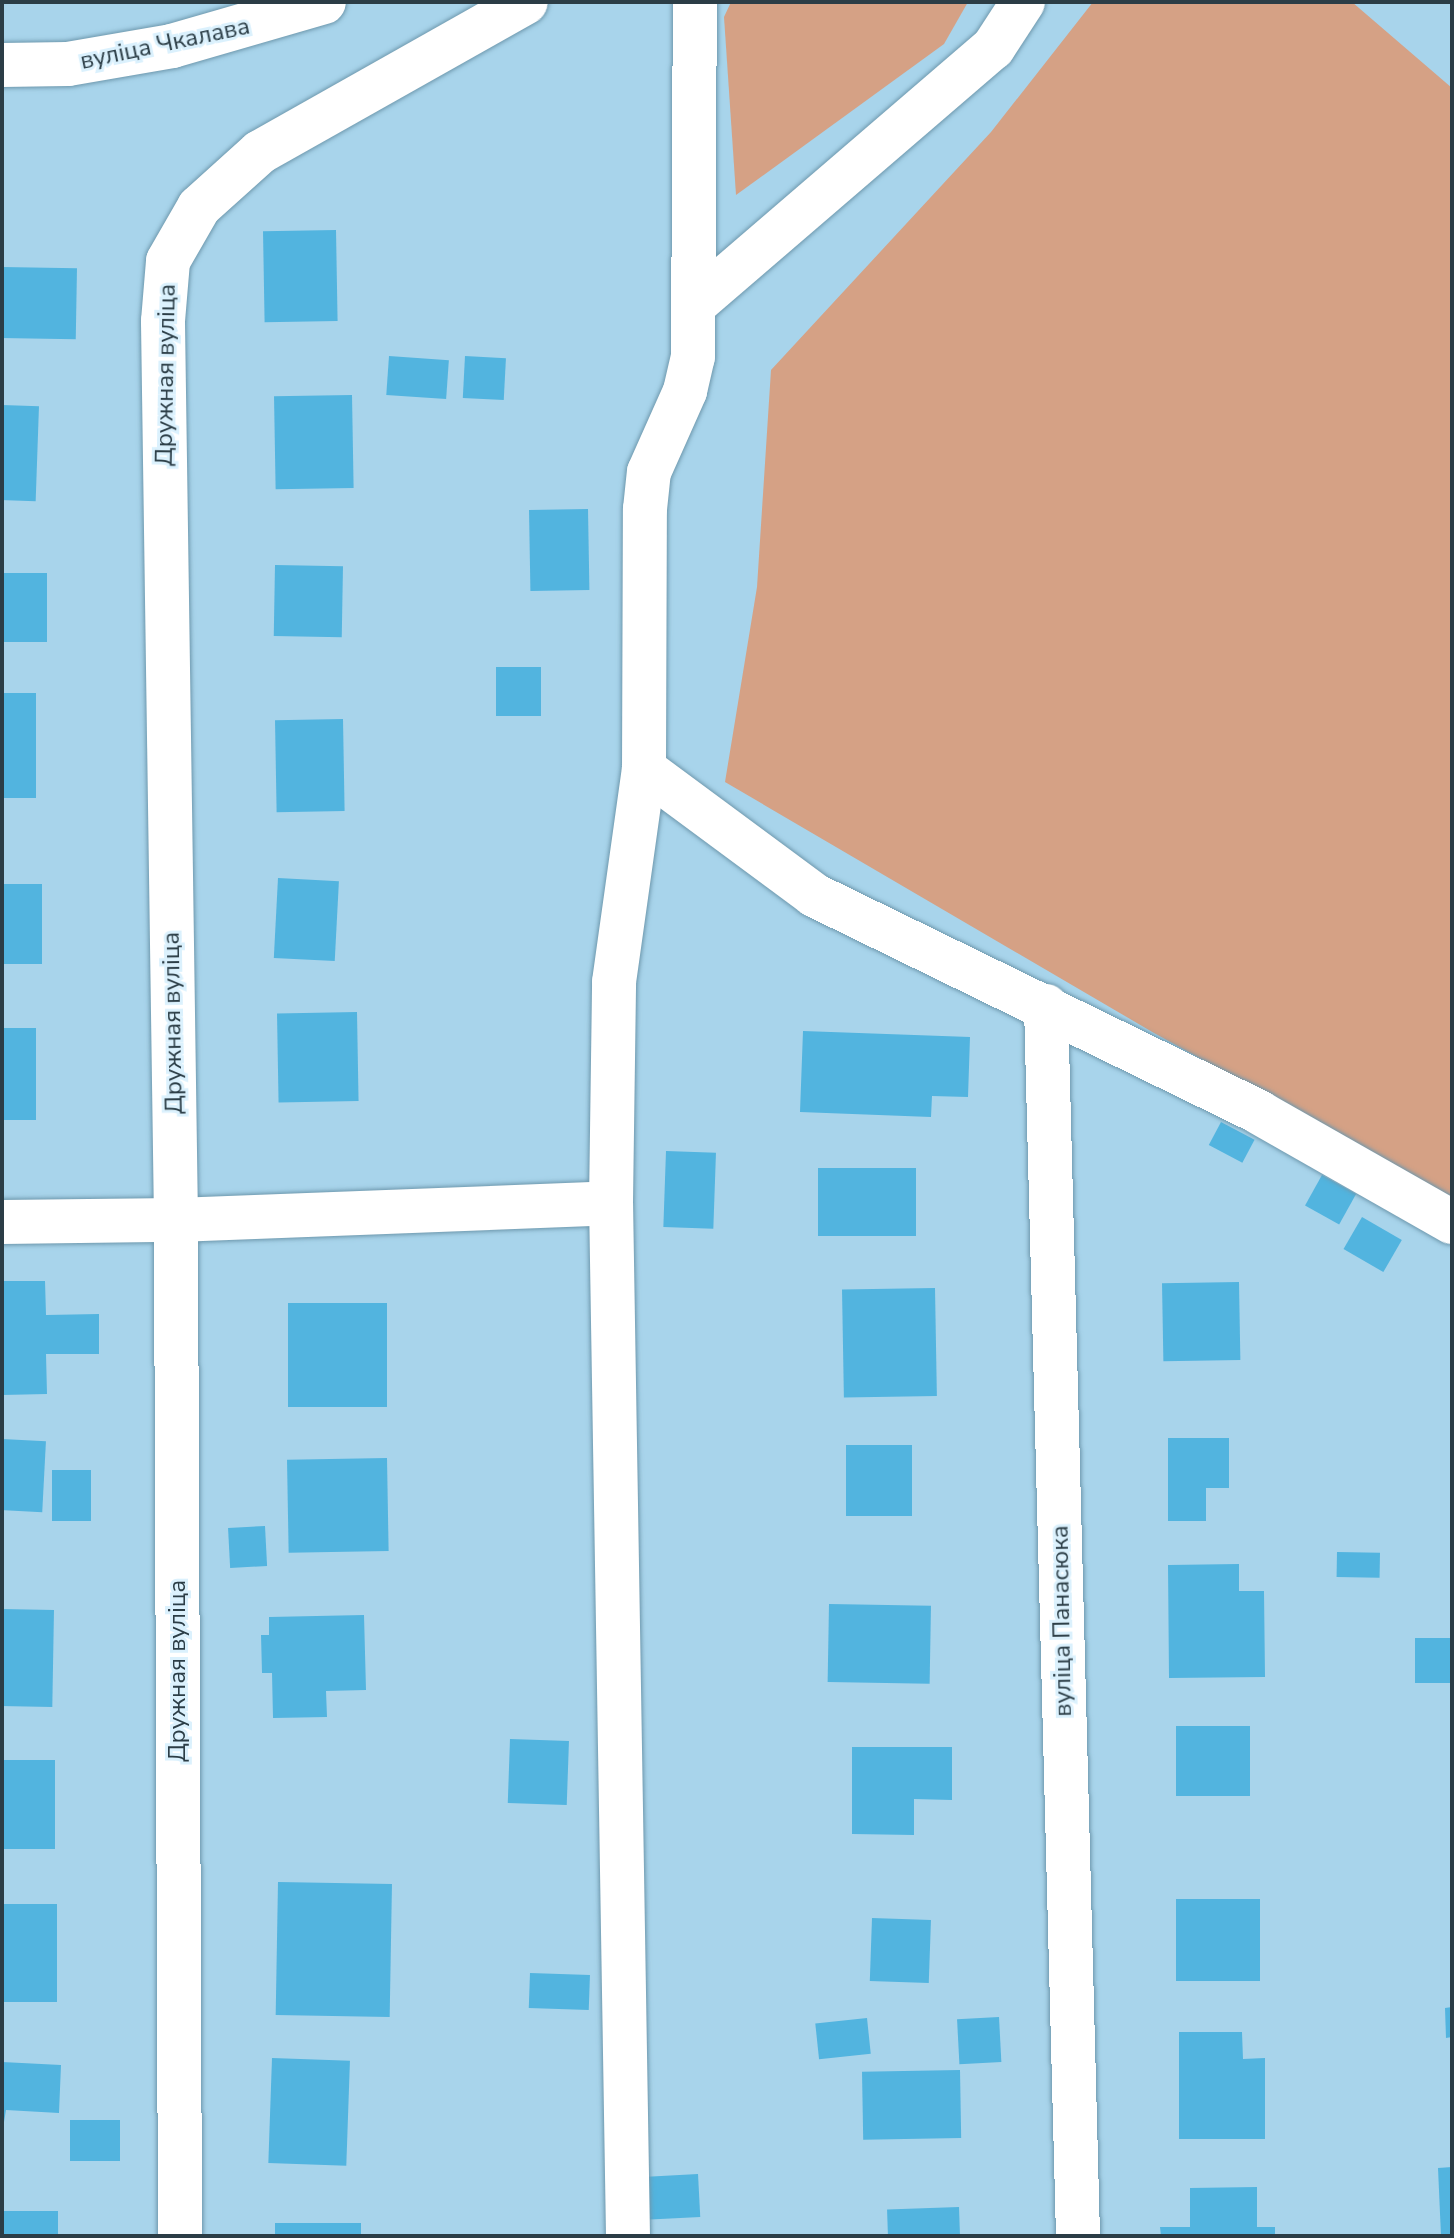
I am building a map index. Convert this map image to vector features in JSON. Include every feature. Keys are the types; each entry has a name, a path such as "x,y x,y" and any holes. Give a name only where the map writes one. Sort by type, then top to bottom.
{"street":[{"name":"вуліца Чкалава","path":"2,65 68,64 172,46 324,2"},
{"name":"Дружная вуліца","path":"180,2236 176,1220 163,321 168,261 199,207 260,152 526,2"},
{"path":"628,2236 611,1203 614,982 644,769 645,509 649,472 685,391 693,357 695,2"},
{"path":"695,304 993,48 1023,2"},
{"path":"644,769 814,895 1260,1113 1452,1222"},
{"name":"вуліца Панасюка","path":"1046,1006 1078,2236"},
{"path":"2,1222 176,1220 611,1203"}],"shaded area":[{"path":"731,2 968,2 944,44 736,195 724,17"},
{"path":"1093,2 1352,2 1452,88 1452,1197 1154,1033 725,782 757,587 771,370 991,132"}],"building":[{"path":"336,230 338,321 265,322 263,231"},
{"path":"2,267 77,268 76,339 2,338"},
{"path":"389,356 449,360 446,399 386,395"},
{"path":"465,356 506,358 504,400 463,398"},
{"path":"352,395 354,488 276,489 274,396"},
{"path":"2,405 39,406 36,501 2,500"},
{"path":"588,509 589,590 530,591 529,510"},
{"path":"275,565 343,566 342,637 274,636"},
{"path":"2,573 47,573 47,642 2,642"},
{"path":"496,667 541,667 541,716 496,716"},
{"path":"2,693 36,693 36,798 2,798"},
{"path":"343,719 345,811 277,812 275,720"},
{"path":"278,878 339,881 335,961 274,958"},
{"path":"2,884 42,884 42,964 2,964"},
{"path":"357,1012 359,1101 279,1102 277,1013"},
{"path":"2,1028 36,1028 36,1120 2,1120"},
{"path":"803,1031 970,1037 968,1097 932,1096 931,1117 800,1112"},
{"path":"1221,1122 1255,1140 1242,1163 1209,1145"},
{"path":"666,1151 716,1153 713,1229 663,1227"},
{"path":"818,1168 916,1168 916,1236 818,1236"},
{"path":"1322,1175 1356,1194 1339,1225 1305,1206"},
{"path":"1362,1217 1402,1240 1383,1272 1344,1249"},
{"path":"2,1281 45,1281 46,1315 99,1314 99,1354 46,1354 47,1394 2,1395"},
{"path":"1239,1282 1240,1360 1163,1361 1162,1283"},
{"path":"935,1288 937,1396 844,1398 842,1290"},
{"path":"288,1303 387,1303 387,1407 288,1407"},
{"path":"1168,1438 1229,1438 1229,1488 1206,1488 1206,1521 1168,1521"},
{"path":"2,1439 46,1441 42,1512 2,1510"},
{"path":"846,1445 912,1445 912,1516 846,1516"},
{"path":"387,1458 389,1551 289,1553 287,1460"},
{"path":"52,1470 91,1470 91,1521 52,1521"},
{"path":"265,1526 267,1566 230,1568 228,1528"},
{"path":"1337,1552 1380,1553 1380,1578 1337,1577"},
{"path":"1239,1564 1239,1591 1264,1591 1265,1677 1169,1678 1168,1565"},
{"path":"829,1604 931,1606 930,1684 828,1682"},
{"path":"2,1609 54,1610 52,1707 2,1706"},
{"path":"364,1615 366,1690 326,1691 327,1717 273,1718 272,1673 262,1673 261,1635 269,1635 269,1617"},
{"path":"1415,1638 1452,1638 1452,1683 1415,1683"},
{"path":"1176,1726 1250,1726 1250,1796 1176,1796"},
{"path":"510,1739 569,1741 567,1805 508,1803"},
{"path":"852,1747 952,1747 952,1800 914,1799 914,1835 852,1834"},
{"path":"2,1760 55,1760 55,1849 2,1849"},
{"path":"278,1882 392,1884 390,2017 276,2015"},
{"path":"1176,1899 1260,1899 1260,1981 1176,1981"},
{"path":"2,1904 57,1904 57,2002 2,2002"},
{"path":"872,1918 931,1920 929,1983 870,1981"},
{"path":"530,1973 590,1975 589,2010 529,2008"},
{"path":"1452,2007 1452,2037 1446,2038 1445,2008"},
{"path":"999,2017 1001,2062 959,2064 957,2019"},
{"path":"867,2018 871,2054 819,2059 815,2023"},
{"path":"1179,2032 1242,2032 1243,2059 1265,2058 1265,2139 1179,2139"},
{"path":"272,2058 350,2061 346,2166 268,2163"},
{"path":"2,2062 61,2065 59,2113 6,2110 2,2134"},
{"path":"960,2070 961,2138 863,2140 862,2072"},
{"path":"70,2120 120,2120 120,2161 70,2161"},
{"path":"1452,2167 1452,2236 1441,2236 1438,2168"},
{"path":"698,2174 700,2217 640,2220 638,2177"},
{"path":"1257,2187 1257,2227 1275,2227 1275,2236 1161,2236 1160,2227 1190,2227 1190,2188"},
{"path":"959,2207 960,2236 888,2236 887,2210"},
{"path":"2,2211 58,2211 58,2236 2,2236"},
{"path":"275,2223 361,2223 361,2236 275,2236"}]}
